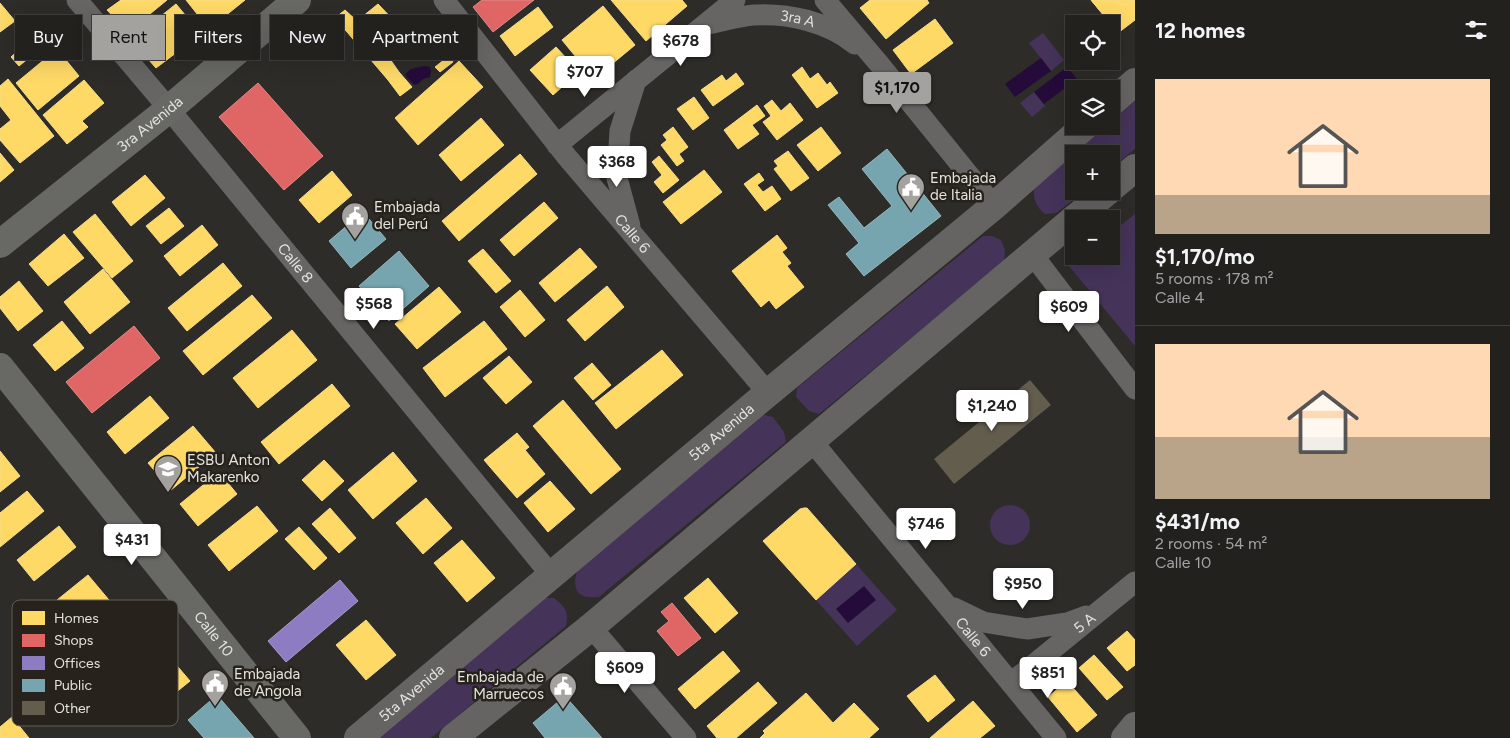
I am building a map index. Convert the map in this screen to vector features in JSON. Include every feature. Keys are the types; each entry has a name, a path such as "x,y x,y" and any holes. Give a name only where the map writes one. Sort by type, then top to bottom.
{"highway":[{"path":"1120,95 1135,82"},
{"name":"5ta Avenida","path":"358,738 768,393 994,206 1075,135"},
{"path":"1120,180 1135,168"},
{"path":"1085,210 1097,200"},
{"path":"453,738 591,627 1065,226"}],"main road":[{"name":"3ra Avenida","path":"0,244 169,109 297,0"},
{"name":"Calle 10","path":"0,367 297,738"},
{"path":"1125,738 1135,726"}],"street":[{"name":"Calle 8","path":"77,0 169,109 551,575"},
{"name":"Calle 6","path":"444,0 557,145 768,393"},
{"name":"3ra A","path":"557,145 735,0"},
{"path":"825,0 994,206"},
{"name":"3ra A","path":"703,25 753,15 800,18 844,35 880,65"},
{"path":"636,80 620,131 617,178 628,223 655,260"},
{"path":"1032,254 1135,389"},
{"name":"Calle 6","path":"811,440 1056,738"},
{"name":"5 A","path":"1011,683 1135,582"},
{"name":"Calle 6","path":"948,605 983,622 1027,629 1067,623 1098,612"},
{"path":"591,627 686,738"}],"shaded area":[{"path":"1043,33 1064,60 1051,71 1029,43"},
{"path":"1041,58 1051,71 1015,97 1005,84"},
{"path":"424,66 430,67 430,77 414,85 405,74 411,69"},
{"path":"1065,69 1070,70 1077,79 1065,80 1065,88 1044,104 1034,92"},
{"path":"1034,92 1045,106 1032,117 1020,103"},
{"path":"1135,101 1135,149 1120,161 1120,145 1084,145 1096,135 1120,135 1120,114"},
{"path":"1065,162 1065,200 1073,200 1056,213 1045,214 1039,209 1036,202 1034,188"},
{"path":"1135,214 1135,346 1069,266 1120,265 1120,226"},
{"path":"983,236 992,236 1001,240 1005,250 1004,262 819,414 809,411 796,397 797,388"},
{"path":"764,415 773,417 784,432 786,442 599,597 586,597 578,592 575,584 577,571"},
{"path":"1014,505 1021,508 1027,514 1030,525 1029,533 1021,542 1014,545 1006,545 999,542 991,533 990,521 993,514 1002,506"},
{"path":"856,564 897,610 857,646 816,600"},
{"path":"864,586 876,600 848,623 836,609"},
{"path":"543,598 554,598 563,607 567,617 566,626 431,738 373,738"}],"building: Homes":[{"path":"121,0 167,0 149,15 112,15 107,10"},
{"path":"186,0 245,0 226,15 198,15"},
{"path":"611,0 682,0 687,6 646,41"},
{"path":"870,0 927,0 929,3 886,39 860,8"},
{"path":"1091,0 1116,0 1127,13 1120,19 1120,15 1104,15"},
{"path":"1091,0 1135,0 1135,20 1120,31 1120,15 1103,15"},
{"path":"1116,0 1133,0 1126,5 1120,4"},
{"path":"0,3 15,21 0,32"},
{"path":"176,4 185,15 175,15 175,54 156,68 149,60 165,60 165,15 162,15"},
{"path":"378,4 389,15 364,15"},
{"path":"603,6 635,45 594,79 562,40"},
{"path":"538,7 553,27 515,56 500,36"},
{"path":"345,10 354,18 354,40 344,29 344,15 339,15"},
{"path":"935,19 953,43 911,74 893,50"},
{"path":"556,47 579,72 553,95 530,70"},
{"path":"15,53 15,60 26,60 19,66 11,57"},
{"path":"44,60 66,60 79,76 38,110 16,83"},
{"path":"371,60 391,60 399,72 388,80"},
{"path":"444,60 452,60 453,62 440,72 435,67"},
{"path":"459,61 483,87 418,145 395,118"},
{"path":"802,67 810,79 818,73 827,85 830,82 838,93 817,108 792,75"},
{"path":"399,72 412,87 400,96 388,80"},
{"path":"736,73 744,84 713,106 701,90 722,75 726,81"},
{"path":"8,79 54,136 20,163 0,140 0,129 11,120 0,106 0,86"},
{"path":"84,80 104,103 82,121 88,127 67,144 43,115"},
{"path":"694,97 709,118 693,130 677,109"},
{"path":"772,100 781,111 790,103 803,120 777,140 763,122 771,116 764,106"},
{"path":"757,105 765,116 752,125 759,134 738,149 724,130"},
{"path":"481,118 504,145 461,181 439,155"},
{"path":"673,127 688,147 679,154 684,161 677,166 661,145 667,140 663,135"},
{"path":"821,127 841,153 818,171 797,145"},
{"path":"788,151 809,178 791,191 774,169 778,166 774,161"},
{"path":"0,153 14,170 0,182"},
{"path":"520,154 537,174 459,241 442,221"},
{"path":"659,156 679,180 663,193 654,182 662,175 652,162"},
{"path":"704,170 722,192 681,224 663,202"},
{"path":"332,171 352,195 319,223 299,200"},
{"path":"759,173 764,180 757,185 763,192 772,186 781,199 765,211 744,184"},
{"path":"145,175 165,198 131,226 112,202"},
{"path":"544,202 558,218 514,256 500,240"},
{"path":"169,208 184,226 161,244 146,226"},
{"path":"95,214 133,261 112,278 73,232"},
{"path":"202,225 218,245 180,276 164,256"},
{"path":"64,234 84,258 48,286 29,264"},
{"path":"777,235 787,248 782,252 791,263 787,266 804,287 776,309 769,300 761,307 732,271"},
{"path":"580,248 597,267 555,302 539,283"},
{"path":"483,249 511,281 496,293 468,261"},
{"path":"223,263 242,286 187,331 168,308"},
{"path":"103,269 130,302 90,334 64,302"},
{"path":"19,281 43,311 18,331 0,308 0,297"},
{"path":"607,286 624,307 585,341 567,320"},
{"path":"439,287 461,312 417,349 395,324"},
{"path":"520,290 545,320 525,337 500,307"},
{"path":"252,295 272,318 203,375 183,351"},
{"path":"62,321 84,348 55,371 33,345"},
{"path":"484,321 507,349 445,397 423,368"},
{"path":"292,330 317,360 258,408 233,378"},
{"path":"662,350 683,375 616,429 595,403"},
{"path":"509,356 532,382 506,404 483,378"},
{"path":"592,363 611,385 593,400 574,378"},
{"path":"332,384 350,406 279,464 261,442"},
{"path":"150,396 169,418 125,454 107,432"},
{"path":"563,400 621,469 591,494 533,426"},
{"path":"193,426 216,453 171,490 148,463"},
{"path":"517,433 529,447 496,474 484,460"},
{"path":"525,450 545,474 517,498 496,474"},
{"path":"0,451 20,476 0,492"},
{"path":"393,452 417,481 373,519 348,490"},
{"path":"324,460 344,481 322,501 302,480"},
{"path":"219,472 237,494 198,526 180,504"},
{"path":"550,481 575,509 548,532 524,503"},
{"path":"27,491 44,511 0,547 0,513"},
{"path":"426,498 452,528 423,554 396,523"},
{"path":"257,506 278,531 229,571 208,545"},
{"path":"330,508 356,538 339,553 312,524"},
{"path":"807,508 856,564 816,600 763,541 800,509"},
{"path":"59,526 76,547 34,581 17,560"},
{"path":"299,527 327,558 314,570 285,539"},
{"path":"462,540 495,578 467,602 434,563"},
{"path":"88,575 109,600 57,600"},
{"path":"708,578 738,613 715,633 684,598"},
{"path":"366,620 396,655 366,680 336,645"},
{"path":"1127,631 1135,640 1135,665 1127,671 1107,648"},
{"path":"723,651 740,671 695,709 678,689"},
{"path":"1094,655 1123,687 1107,700 1079,668"},
{"path":"178,667 190,681 178,691"},
{"path":"935,675 955,700 928,722 907,696"},
{"path":"1067,681 1097,715 1077,732 1048,697"},
{"path":"758,682 777,703 736,738 717,738 707,726"},
{"path":"806,693 833,723 854,703 879,729 869,738 760,738 765,733 763,731"},
{"path":"973,701 995,726 980,738 930,738"},
{"path":"12,717 12,726 19,726 29,738 0,738 0,727"}],"building: Shops":[{"path":"482,0 534,0 493,32 473,7"},
{"path":"258,83 323,156 284,190 219,117"},
{"path":"134,326 160,358 92,413 66,382"},
{"path":"672,603 701,638 678,656 657,631 669,621 661,612"}],"building: Offices":[{"path":"340,580 358,601 286,662 268,641"}],"building: Public":[{"name":"Embajada de Italia","path":"887,149 941,216 864,276 846,254 859,243 828,205 839,197 864,228 892,206 862,169"},
{"path":"363,212 386,239 351,268 329,241"},
{"path":"399,251 429,286 389,321 359,286"},
{"name":"Embajada de Angola","path":"217,695 254,738 204,738 188,720"},
{"name":"Embajada de Marruecos","path":"565,696 602,738 545,738 533,723"}],"building: Other":[{"path":"1030,380 1051,405 954,484 934,459"}],"place":[{"name":"Embajada de Italia","path":"911,211"},
{"name":"Embajada del Perú","path":"355,240"},
{"name":"ESBU Anton Makarenko","path":"168,493"},
{"name":"Embajada de Angola","path":"215,707"},
{"name":"Embajada de Marruecos","path":"563,710"}]}
